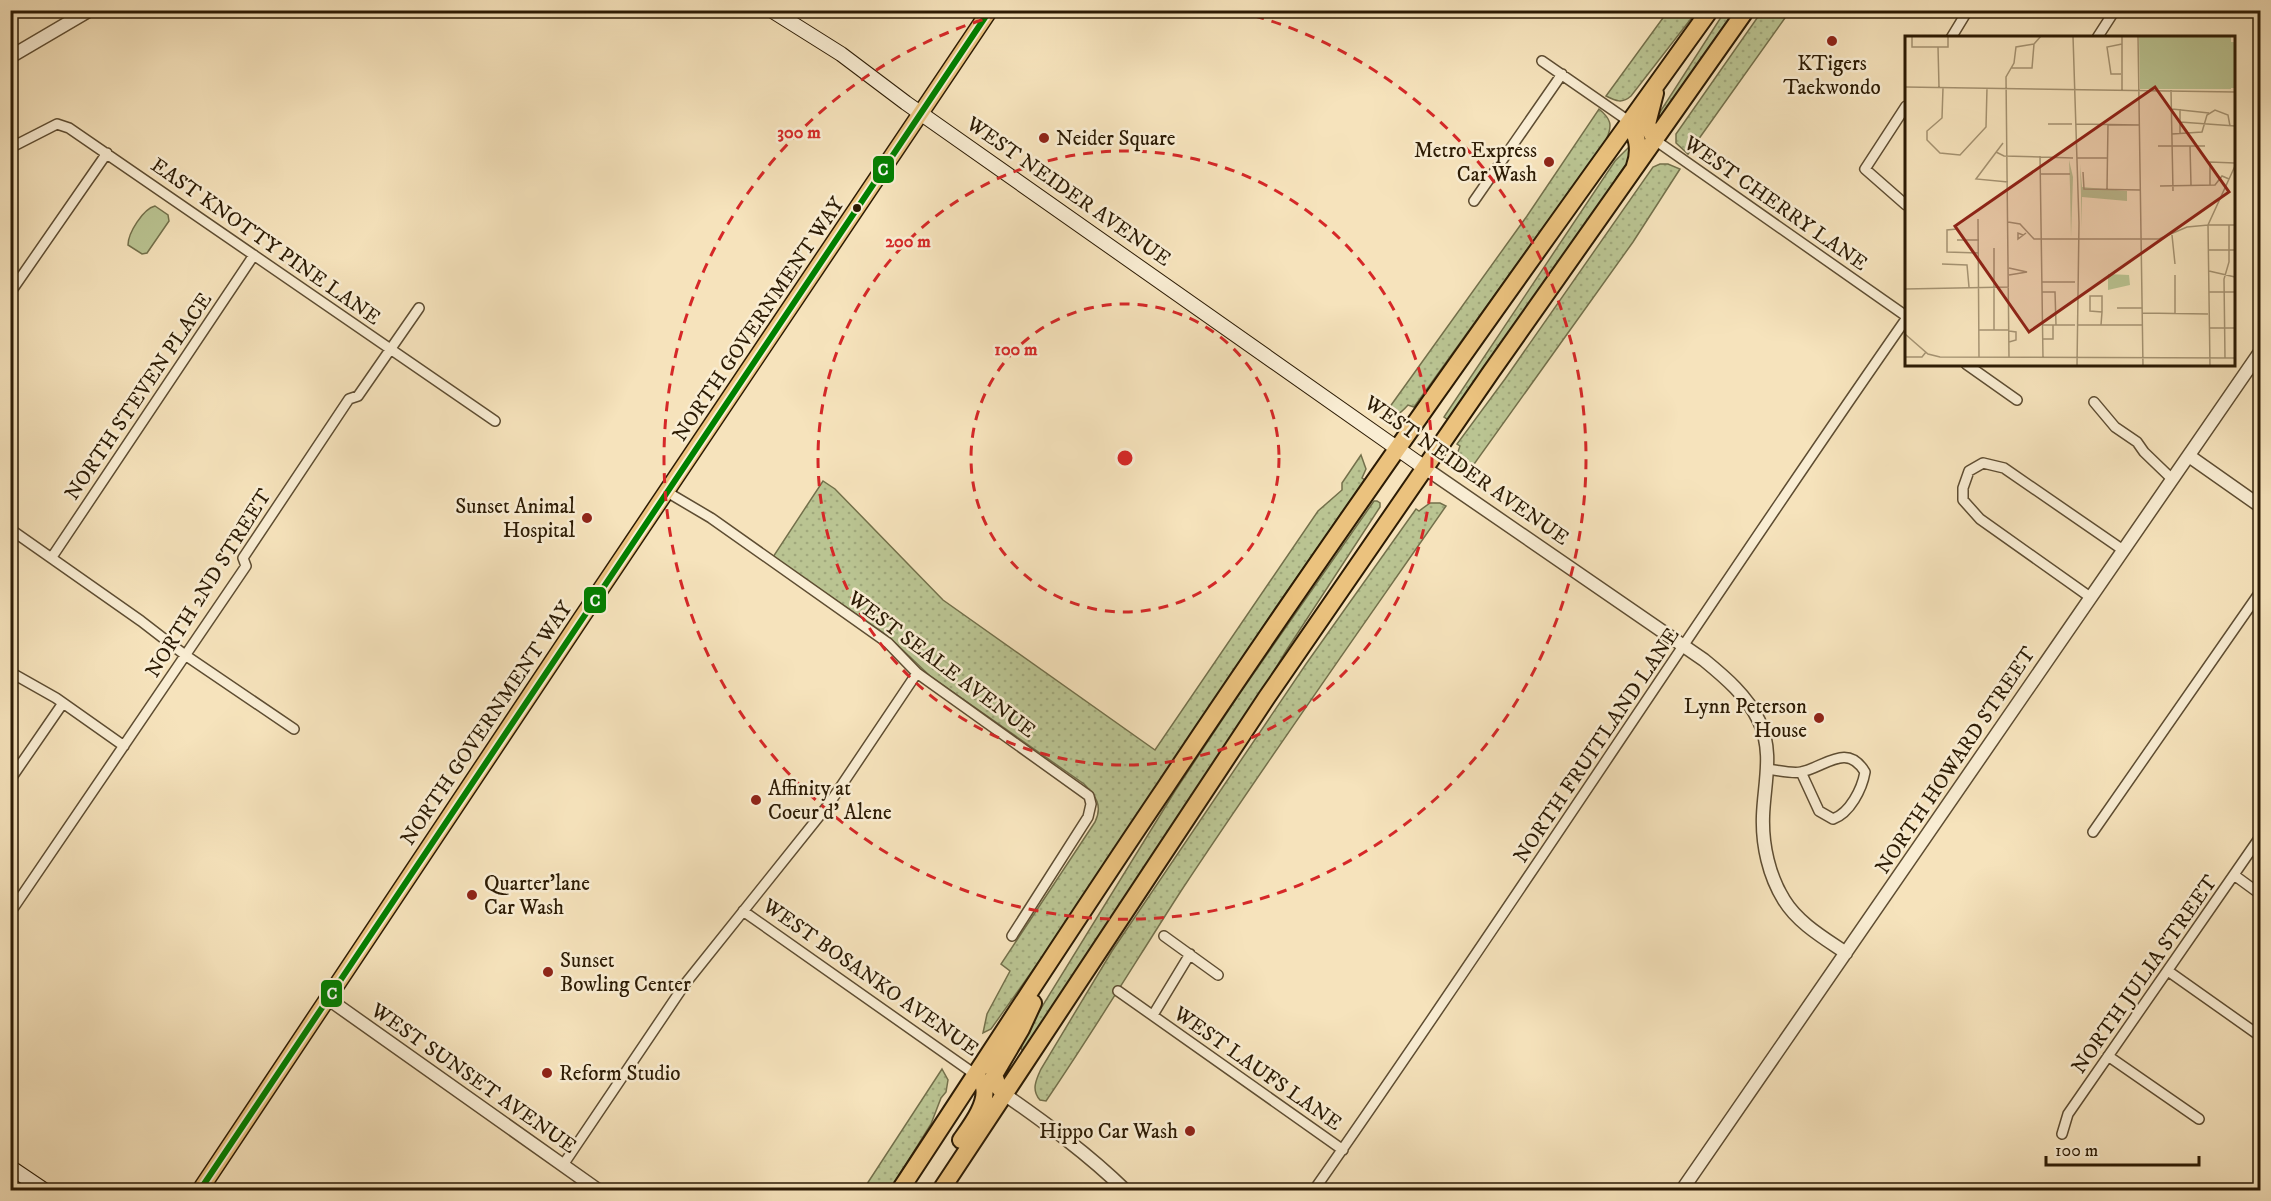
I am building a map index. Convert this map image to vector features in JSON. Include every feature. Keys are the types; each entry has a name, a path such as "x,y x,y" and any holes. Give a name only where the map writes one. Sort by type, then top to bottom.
{"highway":[{"path":"900,1191 1165,787 1398,449 1710,10"},
{"path":"940,1191 1215,775 1425,468 1746,10"},
{"path":"1656,140 1647,124 1659,81"},
{"path":"1629,122 1638,143 1639,155 1631,175"},
{"path":"1004,1094 994,1075 1032,1005 1036,983"},
{"path":"940,1191 947,1168 985,1095 984,1085 976,1075"}],"main road":[{"name":"WEST NEIDER AVENUE","path":"771,10 841,54 921,113 1425,468"},
{"name":"NORTH GOVERNMENT WAY","path":"200,1191 990,10"},
{"path":"10,1167 44,1191"}],"street":[{"path":"10,57 90,10"},
{"path":"1952,36 1968,10"},
{"path":"2098,36 2115,10"},
{"path":"1542,61 1629,122"},
{"path":"1474,201 1562,74"},
{"path":"1905,108 1865,169 1905,204"},
{"name":"EAST KNOTTY PINE LANE","path":"10,148 57,124 69,128 495,421"},
{"name":"WEST CHERRY LANE","path":"1656,140 1905,316"},
{"path":"10,293 107,153"},
{"name":"NORTH STEVEN PLACE","path":"52,557 254,255"},
{"name":"NORTH 2ND STREET","path":"10,913 246,566 243,558 349,399 358,396 419,308"},
{"name":"NORTH FRUITLAND LANE","path":"1314,1191 1473,960 1683,646 1903,332"},
{"name":"NORTH HOWARD STREET","path":"1682,1191 2260,352"},
{"path":"1969,366 2017,400"},
{"path":"2094,402 2115,427 2137,442 2172,479"},
{"path":"2189,456 2260,506"},
{"path":"2090,597 1980,519 1964,500 1963,488 1969,471 1983,464 2004,468 2123,550"},
{"name":"WEST NEIDER AVENUE","path":"1425,468 1683,646 1724,676 1748,703 1760,723 1766,743 1767,769 1763,817 1765,845 1771,874 1784,901 1801,921 1846,953"},
{"name":"WEST SEALE AVENUE","path":"667,492 711,518 888,644 916,673 1089,796 1091,804 1088,817 1012,936"},
{"path":"10,529 52,557 185,655 294,729"},
{"path":"2093,832 2260,592"},
{"path":"10,672 63,703 124,746"},
{"path":"563,1165 686,984 784,863 844,784 916,673"},
{"path":"10,780 63,703"},
{"path":"1767,769 1801,772 1846,757 1854,759 1865,772 1864,781 1851,805 1846,812 1833,819 1819,811 1801,772"},
{"name":"NORTH JULIA STREET","path":"2062,1134 2068,1114 2260,837"},
{"path":"2234,875 2260,894"},
{"name":"WEST BOSANKO AVENUE","path":"743,911 976,1075"},
{"path":"1164,936 1218,975"},
{"name":"WEST LAUFS LANE","path":"1153,1015 1190,954"},
{"path":"2168,970 2260,1036"},
{"name":"WEST LAUFS LANE","path":"1119,991 1343,1149"},
{"name":"WEST SUNSET AVENUE","path":"327,998 598,1191"},
{"path":"2108,1056 2199,1119"},
{"path":"1004,1094 1057,1131 1098,1164 1125,1191"}],"green space":[{"path":"1668,11 1697,11 1631,96 1619,101 1606,96"},
{"path":"1725,11 1740,11 1661,116 1658,115"},
{"path":"1762,11 1790,11 1688,154 1676,143 1676,134"},
{"path":"1599,109 1610,123 1606,140 1414,407 1408,405 1397,414 1384,415 1527,216"},
{"path":"1629,147 1631,152 1627,163 1600,210 1450,419 1444,417 1615,161"},
{"path":"1668,164 1680,169 1633,242 1467,474 1458,462 1460,446 1457,444 1653,167"},
{"path":"155,206 168,215 169,221 147,253 142,254 128,245 129,240 141,216"},
{"path":"1361,455 1366,469 1362,478 1365,480 1276,607 1067,922 991,1029 983,1033 987,1014 1010,971 1001,964 1095,822 1098,811 1097,802 1084,784 930,676 888,636 773,557 823,481 835,489 943,600 1155,750 1318,511 1342,490 1342,483"},
{"path":"1374,501 1380,503 1380,507 1286,651 1217,766 1027,1050 1022,1050 1019,1044 1175,791 1240,693"},
{"path":"1430,503 1440,503 1446,506 1213,842 1046,1101 1040,1100 1035,1089 1041,1069 1112,951 1306,664 1416,509 1419,511"},
{"path":"942,1069 948,1080 946,1092 941,1098 931,1124 890,1190 863,1190"}],"transit line":[{"name":"C","path":"200,1190 990,10"}],"place":[{"name":"KTigers Taekwondo","path":"1832,41"},
{"name":"Neider Square","path":"1044,138"},
{"name":"Metro Express Car Wash","path":"1549,162"},
{"name":"Sunset Animal Hospital","path":"587,518"},
{"name":"Lynn Peterson House","path":"1819,718"},
{"name":"Affinity at Coeur d' Alene","path":"756,800"},
{"name":"Quarter'lane Car Wash","path":"472,895"},
{"name":"Sunset Bowling Center","path":"548,972"},
{"name":"Reform Studio","path":"547,1073"},
{"name":"Hippo Car Wash","path":"1190,1131"}]}
